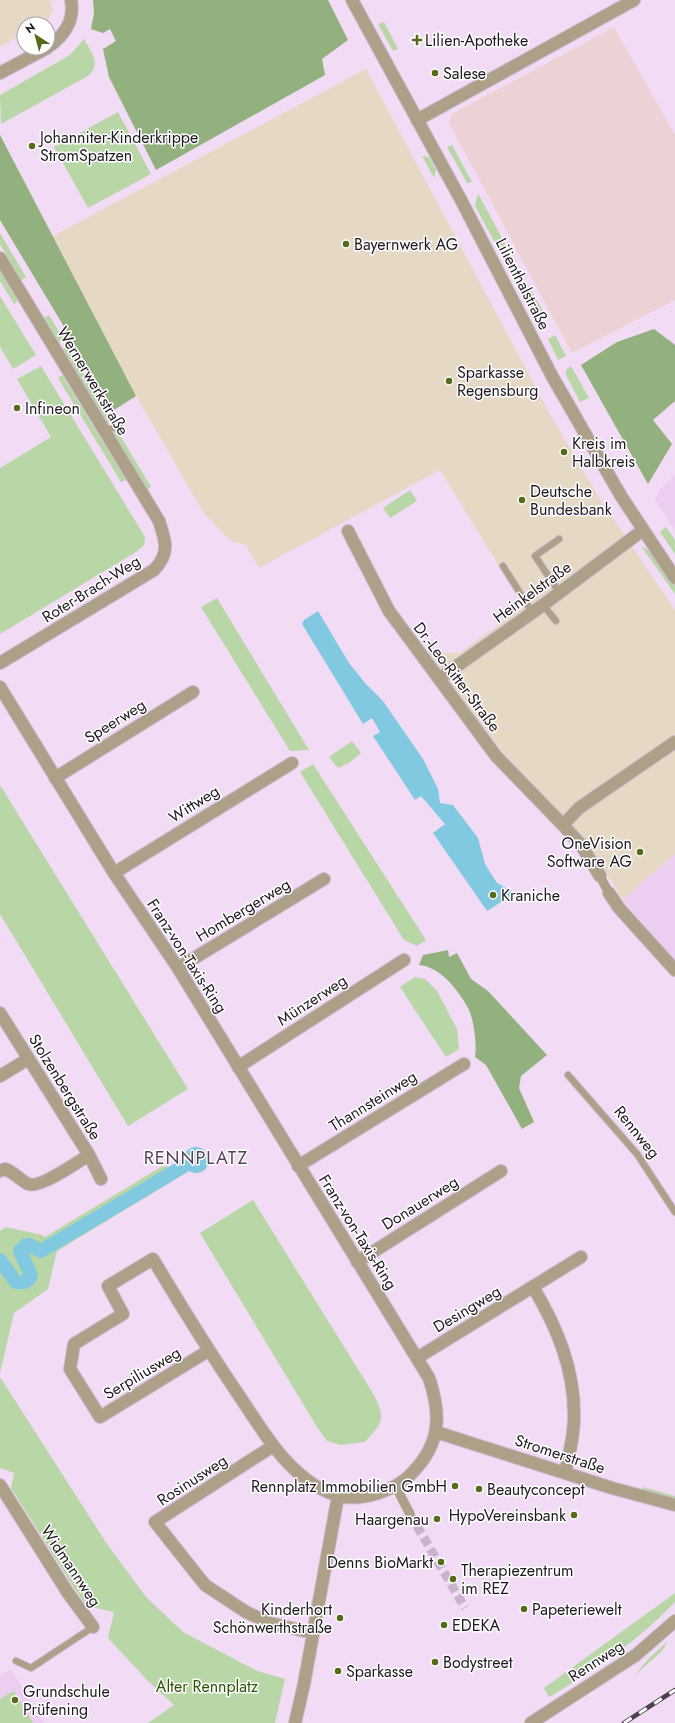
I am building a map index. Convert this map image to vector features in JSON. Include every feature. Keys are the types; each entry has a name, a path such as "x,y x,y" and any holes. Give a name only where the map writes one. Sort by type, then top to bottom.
{"street":[{"path":"56,40 69,25 72,15 71,0"},
{"name":"Lilienthalstraße","path":"352,0 486,247 552,376 599,459 675,578"},
{"path":"417,120 634,0"},
{"path":"0,73 32,56"},
{"name":"Wernerwerkstraße","path":"0,258 159,521"},
{"name":"Roter-Brach-Weg","path":"0,663 154,570 162,561 166,550 165,539 159,521"},
{"name":"Heinkelstraße","path":"440,678 510,623 543,605 643,530"},
{"name":"Dr.-Leo-Ritter-Straße","path":"348,531 384,605 440,678 496,756 581,845 600,876"},
{"name":"Franz-von-Taxis-Ring","path":"0,687 114,872 178,968 429,1378 435,1396 438,1415 436,1432 431,1449 422,1462 412,1474 395,1485 372,1494 354,1497 338,1496 325,1491 307,1480 274,1446 208,1351 153,1259"},
{"name":"Speerweg","path":"55,778 193,692"},
{"path":"563,826 578,808 675,742"},
{"name":"Wittweg","path":"114,872 292,763"},
{"path":"600,876 619,908 675,970"},
{"name":"Hombergerweg","path":"178,968 324,880"},
{"name":"Münzerweg","path":"238,1067 404,960"},
{"name":"Stolzenbergstraße","path":"0,1013 89,1155 101,1179"},
{"path":"0,1076 28,1059"},
{"name":"Thannsteinweg","path":"298,1166 464,1064"},
{"path":"0,1171 5,1169 29,1185 39,1184 89,1155"},
{"name":"Donauerweg","path":"357,1262 501,1171"},
{"name":"Desingweg","path":"417,1358 581,1257"},
{"name":"Serpiliusweg","path":"153,1259 108,1286 123,1314 74,1344 70,1369 100,1417 208,1351"},
{"path":"533,1287 554,1324 566,1355 574,1417 565,1473"},
{"name":"Stromerstraße","path":"436,1432 612,1488 675,1505"},
{"name":"Rosinusweg","path":"274,1446 155,1522 205,1585 246,1612 270,1623 313,1633"},
{"name":"Widmannweg","path":"0,1485 68,1593 93,1627"},
{"path":"395,1485 410,1514"},
{"path":"295,1723 338,1496"},
{"name":"Rennweg","path":"531,1723 636,1655 675,1621"}],"lane":[{"path":"104,431 119,426"},
{"path":"559,539 535,556 559,592"},
{"path":"503,566 532,612"},
{"path":"543,605 556,621"},
{"name":"Rennweg","path":"568,1075 637,1154 675,1212"},
{"name":"Widmannweg","path":"16,1661 31,1668 93,1627"}],"shaded area":[{"path":"0,0 50,0 53,10 50,16 16,16 16,38 0,47"},
{"path":"614,27 675,135 675,300 572,353 449,123 452,114"},
{"path":"366,69 551,416 598,496 675,610 675,854 623,900 587,842 501,750 428,653 459,653 525,606 440,470 259,568 246,545 230,541 203,512 136,396 51,237"},
{"path":"675,475 675,530 655,500 660,489"},
{"path":"675,854 675,960 623,900"},
{"name":"Grundschule Prüfening","path":"11,1669 44,1723 0,1723 0,1676"}],"green space":[{"path":"93,0 328,0 348,40 322,59 325,75 156,170 109,77 103,49 116,41 110,29 103,33 91,29 94,13"},
{"path":"384,22 398,49 393,51 378,24"},
{"path":"84,39 95,62 92,71 88,76 1,124 0,95 70,55"},
{"path":"118,112 151,174 88,208 54,147"},
{"path":"0,135 136,396 114,410 0,220"},
{"path":"452,145 472,182 467,183 447,147"},
{"path":"422,156 429,157 436,170 434,178"},
{"path":"479,195 520,272 513,276 475,206 477,196"},
{"path":"0,233 26,277 21,280 0,244"},
{"path":"0,271 18,301 14,304 0,281"},
{"path":"528,285 543,311 534,315 520,288"},
{"path":"0,296 36,355 13,369 0,347"},
{"path":"49,315 64,340 59,343 44,318"},
{"path":"654,329 675,345 675,401 653,420 672,444 648,484 581,365 617,342"},
{"path":"555,335 566,356 558,360 548,339"},
{"path":"67,346 112,422 107,423 63,349"},
{"path":"41,366 145,537 144,545 136,552 0,634 0,468 51,437 17,379"},
{"path":"571,366 589,398 580,402 566,375 566,370"},
{"path":"62,375 126,480 121,482 58,378"},
{"path":"117,430 151,487 147,490 112,431"},
{"path":"410,490 417,501 390,518 383,508"},
{"path":"666,527 675,540 675,554 660,532"},
{"path":"641,546 653,553 675,585 675,594"},
{"path":"217,598 309,750 290,751 201,607"},
{"path":"352,741 361,753 349,763 338,768 329,757"},
{"path":"313,764 426,940 417,946 404,940 300,772"},
{"path":"0,785 188,1089 128,1126 0,914"},
{"path":"448,950 449,957 457,953 471,979 488,991 547,1055 521,1076 519,1088 534,1122 522,1129 486,1065 475,1057 476,1046 473,1025 470,1013 464,1001 454,987 442,975 435,970 419,965 423,955"},
{"path":"415,977 425,979 437,991 457,1029 459,1049 446,1057 400,987"},
{"path":"167,1166 174,1176 171,1182 57,1251 48,1289 14,1313 0,1373 0,1231 6,1227 45,1237 161,1167"},
{"path":"253,1200 378,1403 381,1420 376,1430 365,1442 341,1445 327,1441 317,1427 200,1233"},
{"name":"Alter Rennplatz","path":"0,1377 107,1544 146,1597 183,1632 257,1671 285,1679 275,1723 148,1723 174,1705 146,1679 108,1638 114,1612 87,1606 11,1488 14,1473 0,1468"},
{"path":"643,1487 675,1496 675,1501 642,1491"},
{"path":"675,1593 675,1602 631,1642 583,1677 549,1697 544,1688"},
{"path":"668,1641 662,1651 634,1676 649,1658"},
{"path":"14,1691 33,1723 0,1723 0,1699"}],"water":[{"path":"318,611 349,663 365,683 383,701 423,759 438,789 440,803 453,805 478,838 485,864 497,883 515,893 487,911 433,833 445,824 421,796 415,800 373,736 380,732 372,718 363,724 302,624 304,620"},
{"path":"196,1147 205,1151 209,1160 205,1169 196,1173 187,1169 183,1160 187,1151"}],"waterway":[{"path":"0,1260 16,1282 27,1281 31,1275 20,1251 26,1245 41,1251 184,1166"}],"tunnel":[{"path":"410,1514 465,1608"}],"railway":[{"path":"624,1723 675,1690"}],"place":[{"name":"Lilien-Apotheke","path":"417,40"},
{"name":"Salese","path":"435,73"},
{"name":"Johanniter-Kinderkrippe StromSpatzen","path":"32,146"},
{"name":"Bayernwerk AG","path":"346,244"},
{"name":"Sparkasse Regensburg","path":"449,381"},
{"name":"Infineon","path":"17,408"},
{"name":"Kreis im Halbkreis","path":"564,452"},
{"name":"Deutsche Bundesbank","path":"522,500"},
{"name":"OneVision Software AG","path":"640,852"},
{"name":"Kraniche","path":"493,895"},
{"name":"Rennplatz Immobilien GmbH","path":"455,1486"},
{"name":"Beautyconcept","path":"479,1489"},
{"name":"HypoVereinsbank","path":"574,1515"},
{"name":"Haargenau","path":"437,1519"},
{"name":"Denns BioMarkt","path":"441,1562"},
{"name":"Therapiezentrum im REZ","path":"453,1579"},
{"name":"Papeteriewelt","path":"524,1609"},
{"name":"Kinderhort Schönwerthstraße","path":"340,1618"},
{"name":"EDEKA","path":"444,1625"},
{"name":"Bodystreet","path":"435,1662"},
{"name":"Sparkasse","path":"338,1671"},
{"name":"Grundschule Prüfening","path":"15,1700"}],"district":[{"name":"RENNPLATZ","path":"196,1158"}]}
